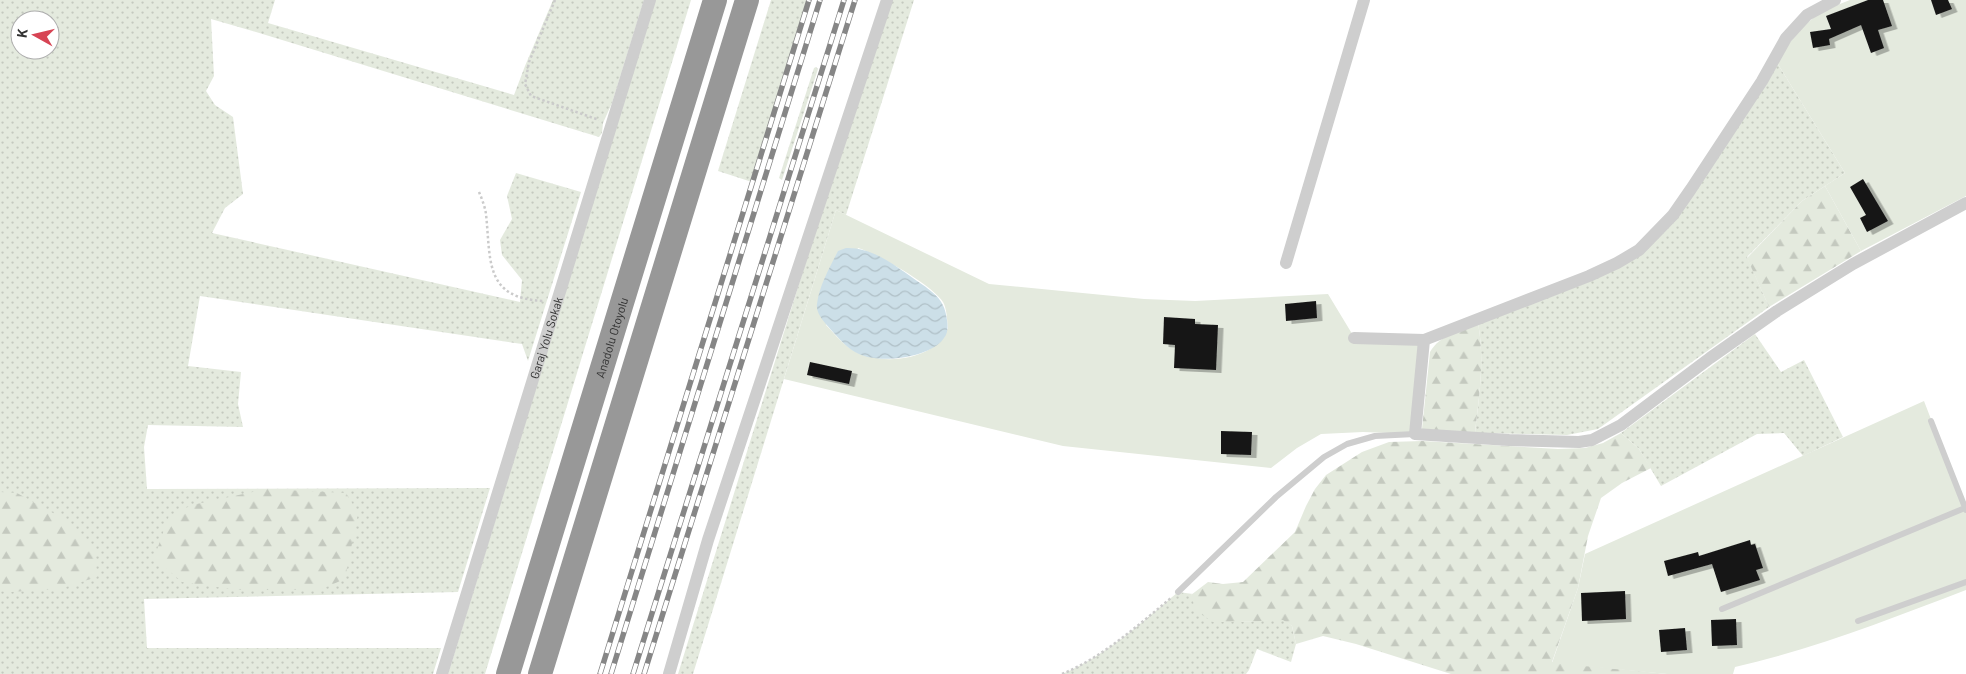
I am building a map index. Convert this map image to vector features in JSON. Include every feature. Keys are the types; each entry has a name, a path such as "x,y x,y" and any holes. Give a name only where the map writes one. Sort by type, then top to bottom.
{"highway":[{"name":"Anadolu Otoyolu","path":"508,674 715,0"},
{"path":"540,674 747,0"}],"street":[{"name":"Garaj Yolu Sokak","path":"442,674 650,0"},
{"path":"669,674 711,531 886,0"},
{"path":"1286,263 1364,0"},
{"path":"1354,338 1424,340 1588,276 1617,263 1639,250 1658,232 1677,209 1762,81 1786,38 1807,16 1836,0"},
{"path":"1424,340 1415,434 1509,440 1579,442 1592,440 1621,425 1710,358 1777,311 1852,264 1966,203"}],"lane":[{"path":"1722,609 1966,509 1931,420"},
{"path":"1178,592 1276,497 1324,457 1347,444 1375,436 1415,434"},
{"path":"1858,621 1966,582"}],"path":[{"path":"555,0 529,62 525,84 532,96 596,120 612,123"},
{"path":"479,192 486,212 488,249 493,272 503,288 516,296 557,301"},
{"path":"1062,674 1085,664 1131,631 1178,592"}],"green space":[{"path":"0,0 275,0 268,23 514,95 553,0 644,0 612,103 599,137 211,19 214,76 206,91 215,105 233,117 243,194 225,208 212,233 520,302 522,280 502,255 500,240 512,219 507,196 516,173 581,192 528,361 522,344 200,296 188,366 241,372 238,404 243,427 148,425 144,447 147,489 490,488 458,592 144,599 147,648 441,648 433,674 0,674"},
{"path":"655,0 691,0 485,674 448,674"},
{"path":"771,0 811,0 755,183 718,171"},
{"path":"887,0 914,0 846,215 836,210 693,674 678,674"},
{"path":"1850,0 1966,0 1966,196 1861,251 1825,186 1845,173 1776,61 1801,28 1822,11"},
{"path":"1776,61 1845,173 1802,201 1747,257 1769,307 1598,429 1567,435 1475,433 1481,365 1478,323 1639,256"},
{"path":"814,68 818,69 782,180 779,178"},
{"path":"1825,186 1861,251 1769,307 1747,258 1802,201"},
{"path":"836,210 989,284 1144,299 1195,301 1328,294 1354,337 1424,340 1415,434 1363,432 1321,434 1297,448 1271,468 1063,446 784,379","holes":["858,248 867,251 917,279 943,302 948,329 930,349 920,354 899,359 867,356 848,347 826,325"]},
{"path":"1478,323 1481,365 1475,433 1422,429 1430,352 1445,337"},
{"path":"1755,334 1781,372 1804,360 1843,437 1803,456 1784,433 1757,434 1661,486 1639,449 1621,433"},
{"path":"1924,401 1966,510 1966,590 1823,642 1735,667 1733,674 1667,674 1552,663 1578,588 1585,554"},
{"path":"1621,433 1639,449 1651,468 1622,483 1601,498 1588,536 1578,588 1552,662 1667,674 1451,674 1356,644 1323,636 1296,644 1292,626 1283,620 1213,622 1196,611 1191,595 1208,582 1223,584 1243,582 1295,532 1315,489 1326,475 1362,452 1389,442 1422,441 1558,449 1585,448 1603,443"},
{"path":"266,489 346,493 358,513 345,579 319,590 238,590 182,582 154,558 169,516 192,505"},
{"path":"0,492 17,493 62,518 95,551 97,577 59,589 0,591"},
{"path":"1178,592 1193,594 1191,595 1241,622 1283,619 1292,626 1296,644 1291,662 1257,649 1246,674 1062,674 1078,667 1109,648"}],"water":[{"path":"846,248 867,251 877,255 896,266 936,296 944,308 948,325 945,336 937,345 917,354 891,359 879,359 859,354 839,339 818,312 817,304 828,270 838,251"}],"building":[{"path":"1868,0 1883,0 1892,26 1878,30 1884,48 1871,53 1861,25 1829,39 1830,45 1813,48 1810,32 1831,29 1826,16"},
{"path":"1931,0 1948,0 1952,9 1936,15"},
{"path":"1863,179 1888,221 1867,232 1860,218 1866,215 1850,187"},
{"path":"1316,301 1317,318 1286,321 1285,304"},
{"path":"1164,317 1195,319 1195,324 1218,325 1216,370 1174,368 1175,345 1163,344"},
{"path":"810,362 852,371 849,384 807,375"},
{"path":"1221,431 1252,432 1251,455 1221,454"},
{"path":"1750,540 1751,545 1755,544 1763,568 1756,570 1760,580 1721,592 1712,564 1668,576 1664,561 1698,552 1699,556"},
{"path":"1625,591 1626,619 1582,621 1581,593"},
{"path":"1736,619 1737,645 1712,646 1711,620"},
{"path":"1685,628 1687,650 1661,652 1659,630"}],"railway":[{"path":"600,674 809,0"},
{"path":"611,674 820,0"},
{"path":"633,674 844,0"},
{"path":"644,674 855,0"}]}
